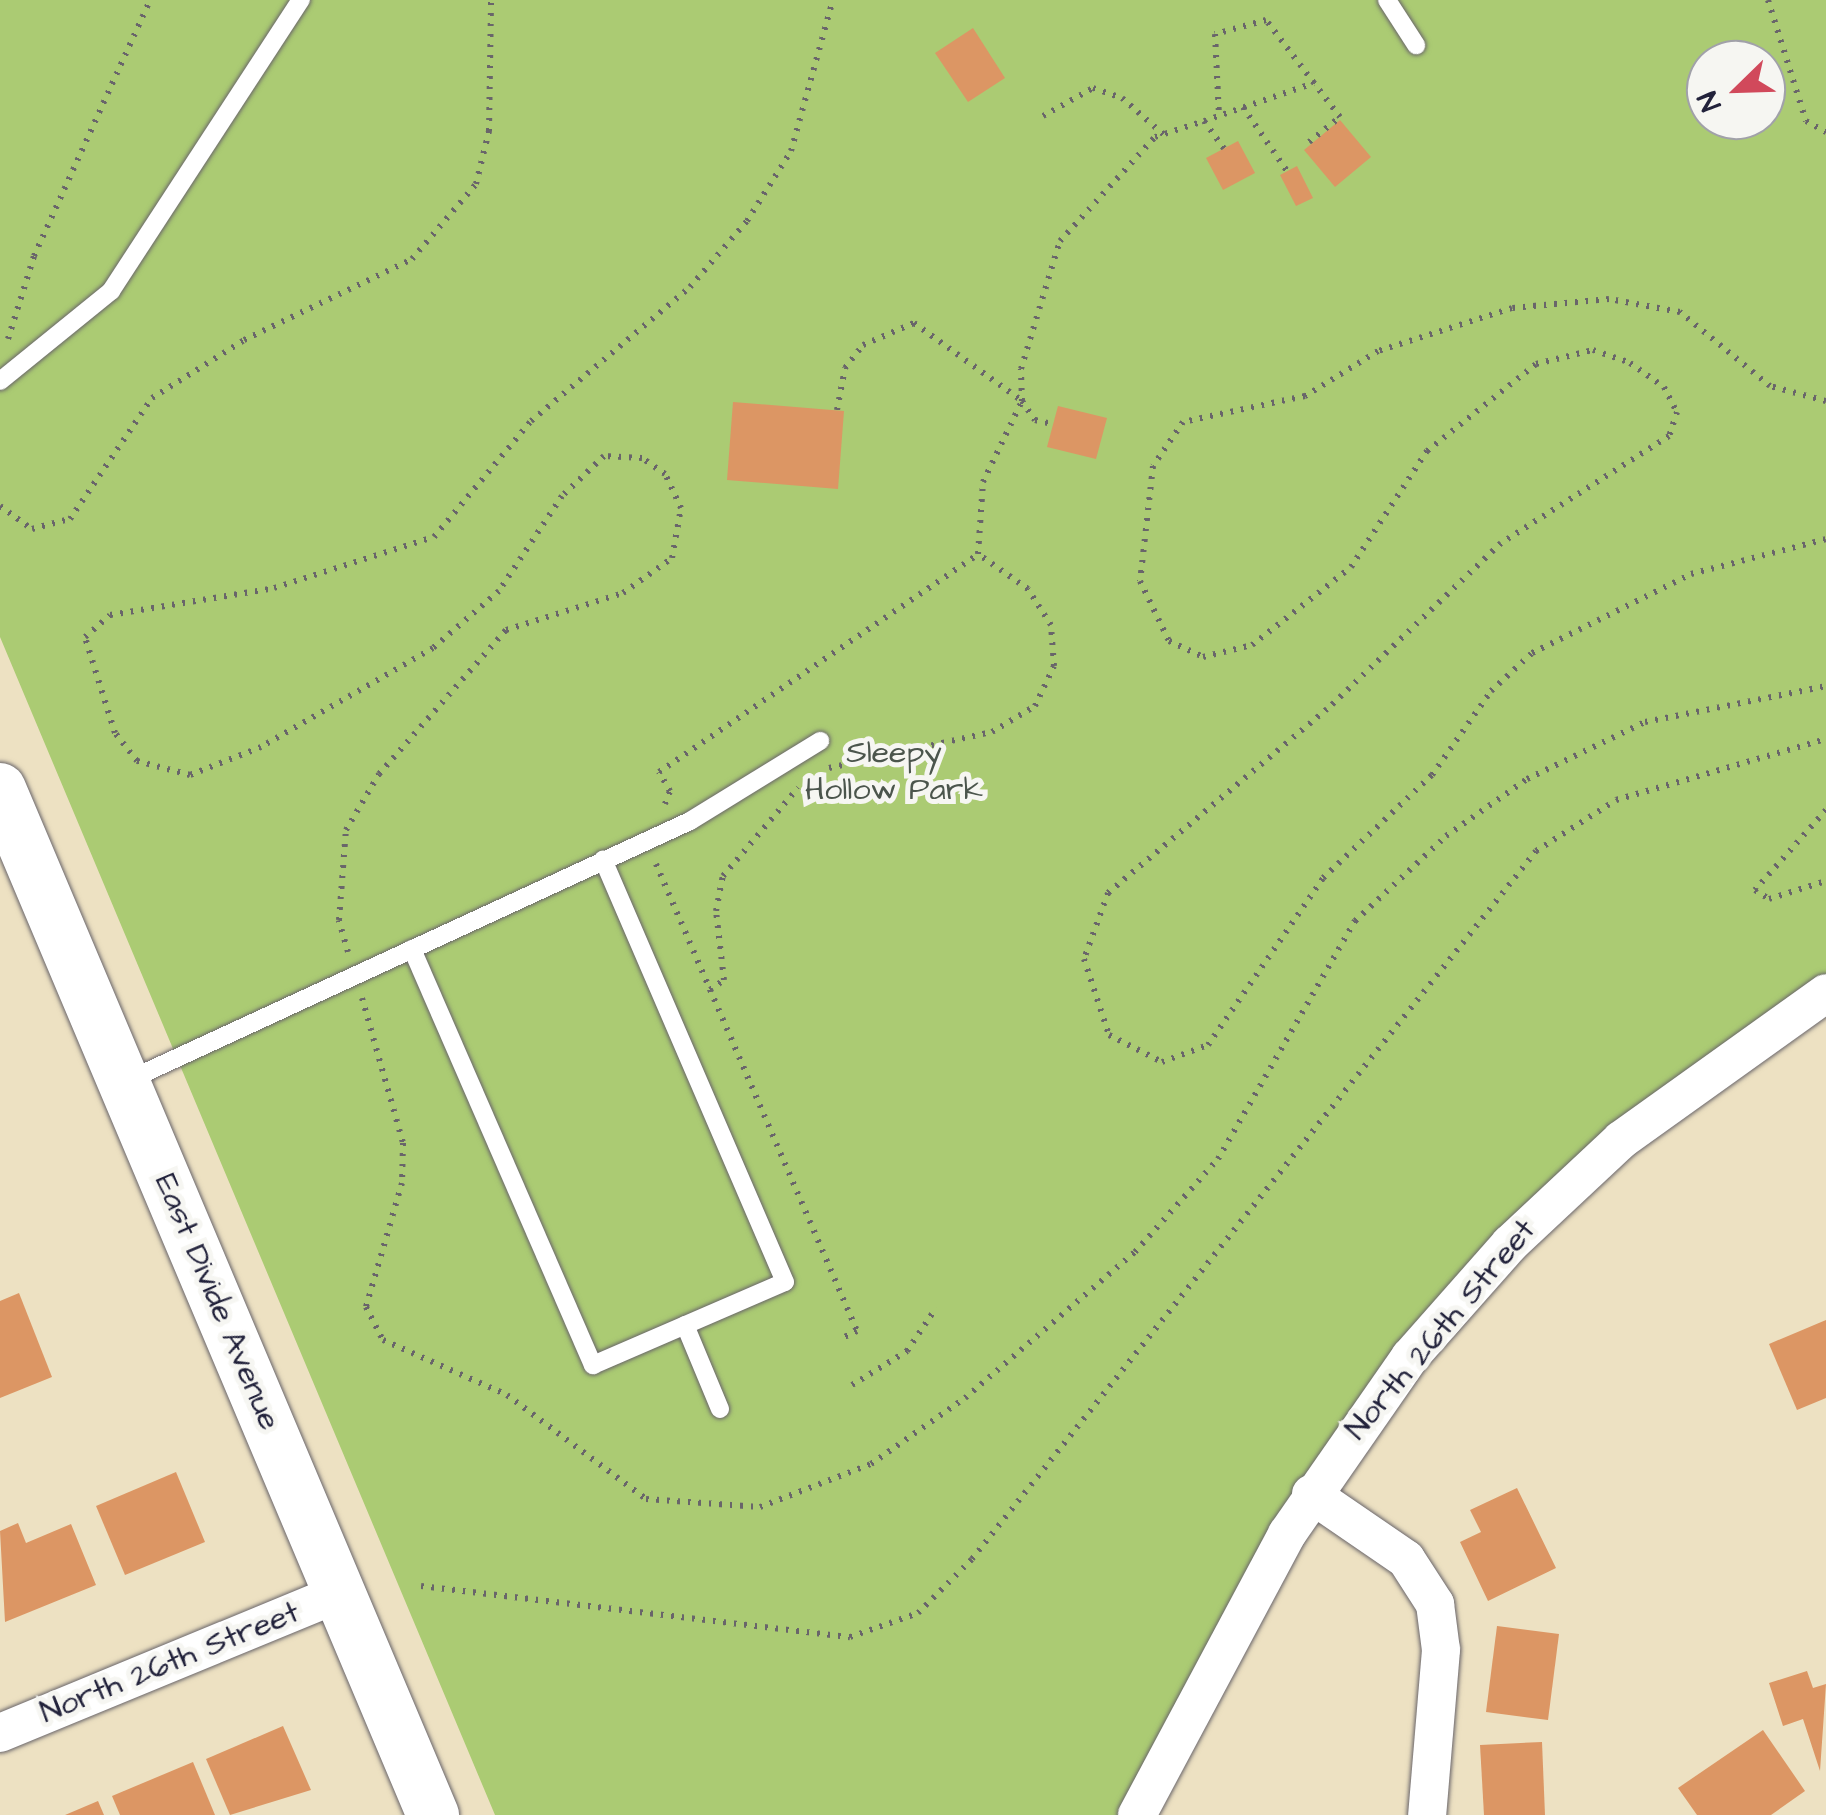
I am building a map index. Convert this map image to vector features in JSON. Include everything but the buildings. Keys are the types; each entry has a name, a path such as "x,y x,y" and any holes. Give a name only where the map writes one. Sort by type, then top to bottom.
{"street":[{"name":"East Divide Avenue","path":"0,789 433,1815"},
{"name":"North 26th Street","path":"1136,1815 1311,1494 1410,1356 1550,1204 1679,1092 1826,993"},
{"path":"1311,1494 1406,1560 1435,1604 1442,1650 1427,1815"},
{"name":"North 26th Street","path":"0,1734 339,1592"}],"lane":[{"path":"0,381 112,291 301,0"},
{"path":"1387,0 1416,45"},
{"path":"124,1082 646,841 820,741"},
{"path":"412,949 592,1365 785,1282 603,860"},
{"path":"685,1326 720,1408"}],"path":[{"path":"6,346 34,256 150,0"},
{"path":"0,506 32,529 70,519 152,398 244,340 412,259 476,184 490,130 491,0"},
{"path":"1768,0 1806,121 1826,132"},
{"path":"1219,115 1216,34 1266,20 1340,117 1308,142"},
{"path":"978,554 983,482 1022,400 1021,369 1060,240 1163,134 1314,82"},
{"path":"1044,116 1092,88 1122,98 1163,134"},
{"path":"1244,107 1287,171"},
{"path":"1204,121 1224,149"},
{"path":"1826,401 1770,386 1680,312 1609,299 1512,308 1378,350 1305,396 1183,422 1153,466 1140,580 1169,642 1203,657 1252,646 1351,567 1427,451 1536,364 1593,350 1630,362 1664,386 1677,412 1668,436 1501,543 1327,709 1108,893 1084,959 1108,1035 1162,1062 1208,1045 1323,878 1432,775 1490,691 1532,653 1691,574 1826,538"},
{"path":"837,410 845,368 863,344 914,323 1022,400 1035,420 1053,424"},
{"path":"842,1338 857,1331 636,817 668,802 660,772 978,554"},
{"path":"710,990 724,980 716,911 723,876 812,774 992,732 1044,693 1055,655 1051,624 1009,570 978,554"},
{"path":"421,1586 850,1637 918,1613 1011,1511 1536,852 1638,792 1826,740"},
{"path":"1826,810 1755,890 1770,899 1826,881"},
{"path":"852,1385 918,1340 936,1308"}],"green space":[{"name":"Sleepy Hollow Park","path":"0,0 1826,0 1826,993 1742,1046 1410,1357 1136,1815 495,1815 0,637"}]}
